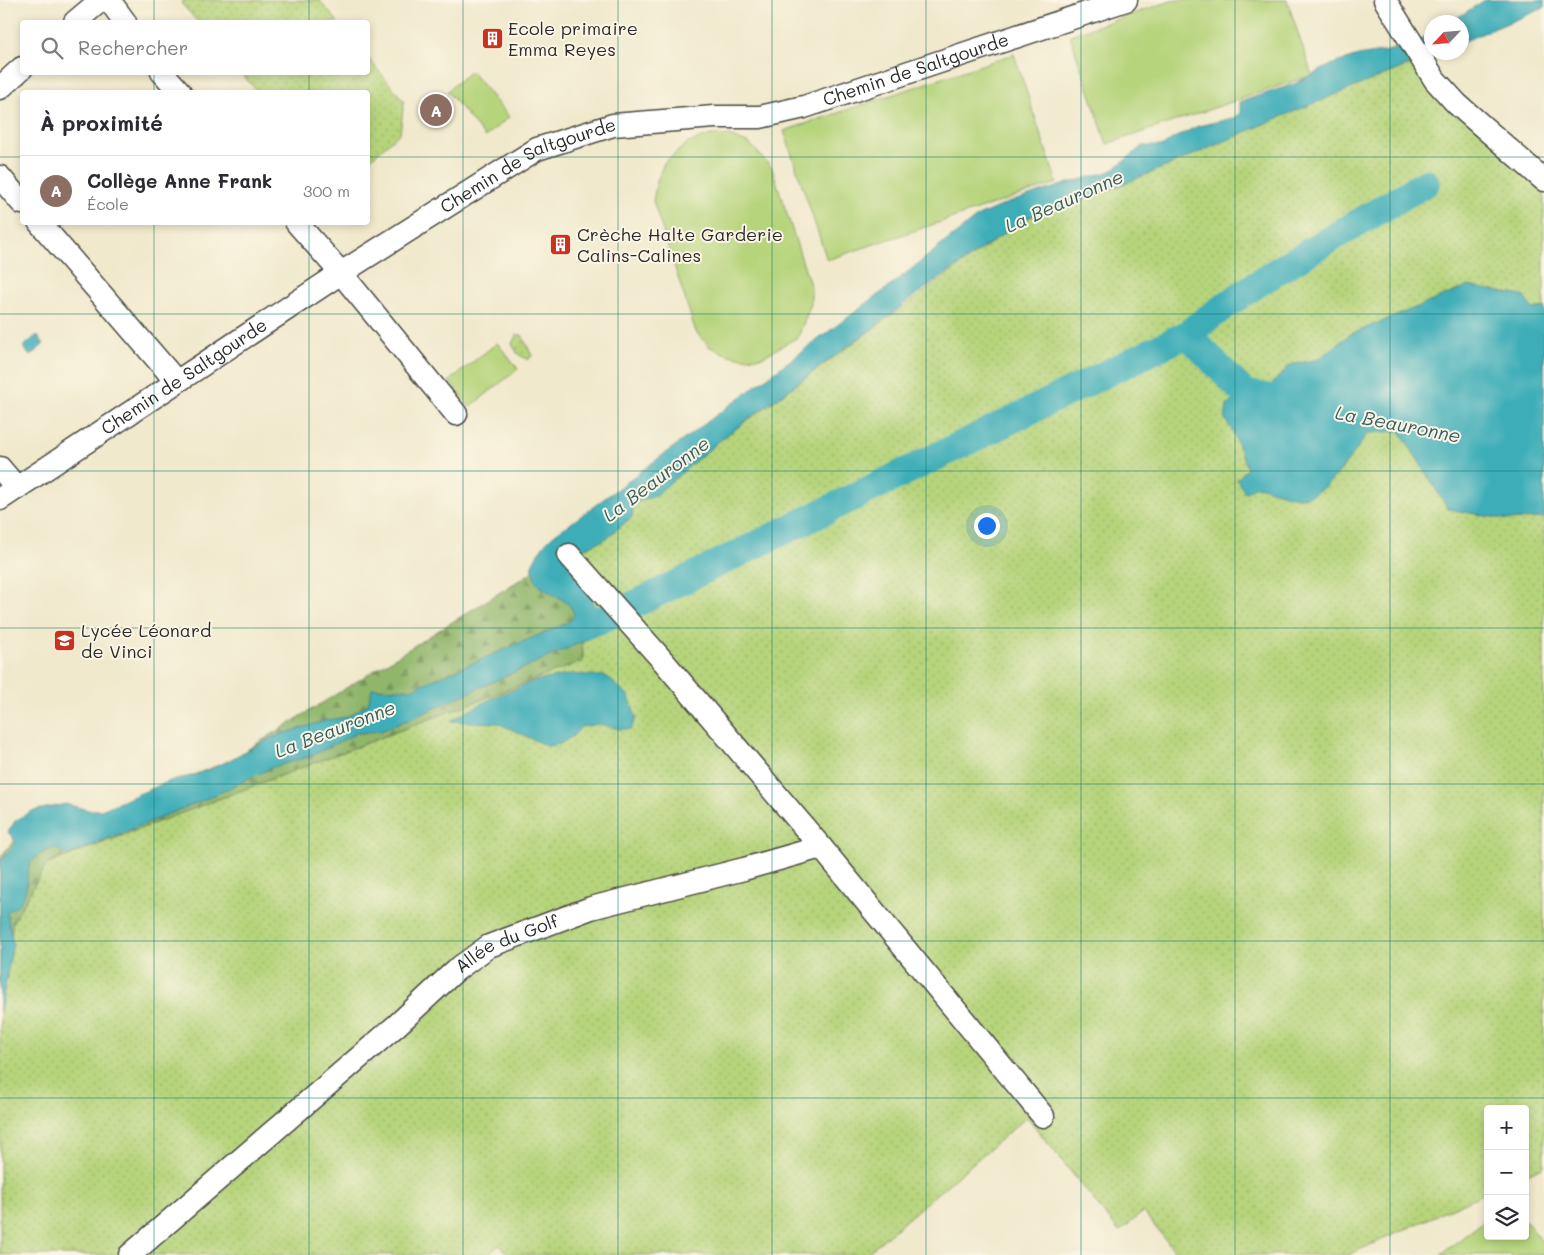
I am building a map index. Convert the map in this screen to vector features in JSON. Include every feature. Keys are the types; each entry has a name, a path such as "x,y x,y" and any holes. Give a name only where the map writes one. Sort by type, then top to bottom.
{"street":[{"path":"77,20 100,0"},
{"path":"109,0 124,20"},
{"name":"Chemin de Saltgourde","path":"8,493 341,273 537,149 613,125 714,117 760,117 804,107 1126,0"},
{"path":"1384,0 1435,80 1457,104 1544,180"},
{"path":"0,88 20,70"},
{"path":"165,75 178,90"},
{"path":"0,177 20,201"},
{"path":"43,225 176,381"},
{"path":"299,225 341,273 456,414"},
{"path":"0,468 8,493"},
{"path":"569,555 664,662 821,847 1043,1116"},
{"name":"Allée du Golf","path":"130,1255 397,1025 456,970 490,946 591,908 744,869 821,847"}],"green space":[{"path":"184,0 319,0 336,20 196,20 181,3"},
{"path":"1174,0 1287,0 1312,75 1107,144 1070,35"},
{"path":"1014,54 1057,183 827,260 784,131"},
{"path":"1411,59 1544,187 1544,1166 1529,1173 1529,1105 1484,1105 1484,1194 1348,1255 1178,1255 1143,1212 1119,1232 1027,1117 865,1255 509,1255 499,1245 488,1255 0,1255 0,1009 13,921 47,864 583,661 579,543 1021,221"},
{"path":"370,60 404,101 400,133 370,159 370,90 256,90 243,75 370,75"},
{"path":"471,71 509,117 485,137 447,91"},
{"path":"711,135 729,136 750,144 772,168 811,288 811,304 798,337 762,357 744,358 728,355 710,347 696,332 653,201 657,181 664,163 688,143"},
{"path":"516,335 522,335 532,356 528,360 518,354 512,344"},
{"path":"497,343 518,369 470,407 449,381"},
{"path":"579,543 583,661 47,864 13,921 0,1009 0,857 30,822 88,816 229,761"},
{"path":"1484,1221 1484,1240 1529,1240 1529,1225 1544,1244 1544,1255 1440,1255"}],"water":[{"path":"1485,0 1544,0 1544,8 1469,39 1469,15 1461,15"},
{"path":"1424,37 1424,59 1078,202 1028,217 917,294 724,437 653,497 641,500 633,506 632,517 604,540 587,547 573,556 589,594 606,624 605,628 597,635 381,731 357,733 313,755 271,768 204,800 68,855 54,848 33,859 29,865 25,894 16,907 7,912 13,944 0,1012 0,866 1,861 16,842 8,832 15,821 32,811 66,804 88,810 101,810 172,780 191,776 218,766 273,737 327,720 347,717 368,704 372,688 411,689 567,623 574,617 569,605 540,586 534,575 532,565 547,541 890,286 978,216 1005,204 1111,171 1143,146 1163,146 1172,139 1198,126 1233,118 1240,114 1240,102 1294,84 1333,64 1358,56 1417,43"},
{"path":"1468,286 1523,296 1533,309 1544,307 1544,518 1508,520 1448,509 1400,431 1368,433 1347,463 1329,483 1309,496 1298,497 1256,486 1245,493 1237,480 1247,468 1232,430 1225,419 1227,405 1244,393 1271,385 1290,365 1319,359 1349,335"},
{"path":"37,335 44,344 30,356 23,347"},
{"path":"572,674 606,676 629,696 636,718 631,729 619,729 599,724 581,727 573,736 560,744 547,746 498,723 450,721 492,698 535,681"}],"waterway":[{"name":"La Beauronne","path":"1187,334 1274,273 1426,183"},
{"name":"La Beauronne","path":"631,606 1187,334 1244,393 1281,400"},
{"path":"598,621 607,617"}],"place":[{"name":"Ecole primaire Emma Reyes","path":"492,39"},
{"name":"Collège Anne Frank","path":"436,110"},
{"name":"Crèche Halte Garderie Calins-Calines","path":"561,245"},
{"name":"Lycée Léonard de Vinci","path":"65,641"}]}
